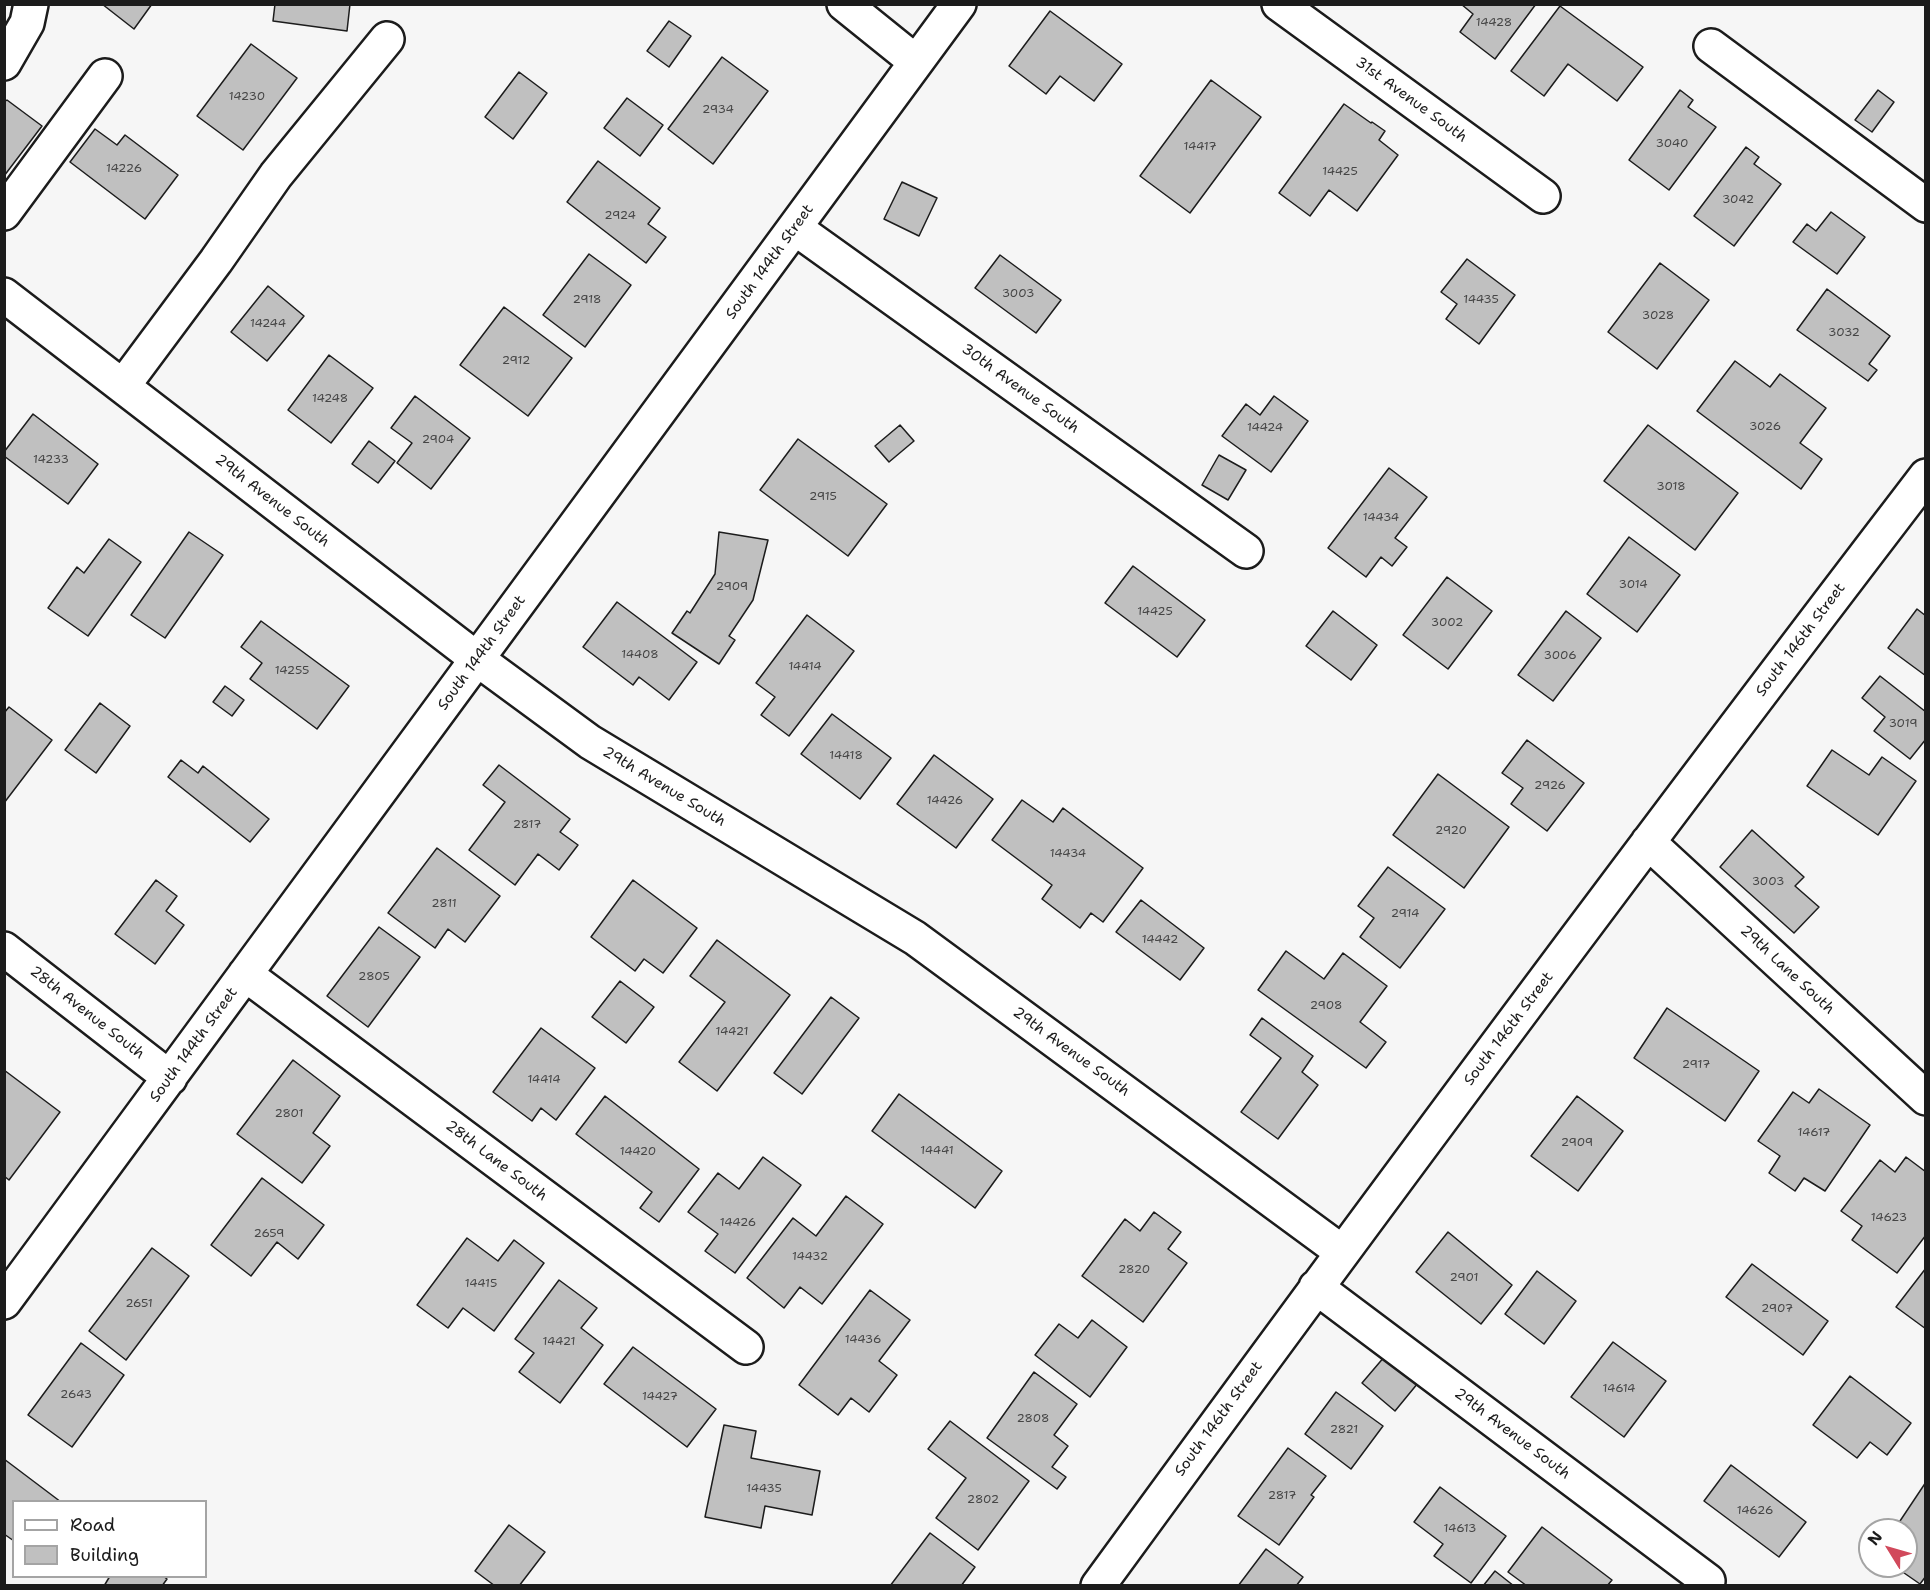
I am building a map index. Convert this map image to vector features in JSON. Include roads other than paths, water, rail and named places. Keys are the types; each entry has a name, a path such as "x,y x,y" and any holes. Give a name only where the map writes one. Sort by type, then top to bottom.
{"street":[{"path":"4,63 27,23 31,4"},
{"path":"844,4 916,62"},
{"name":"South 144th Street","path":"4,1302 959,4"},
{"name":"31st Avenue South","path":"1279,4 1543,196"},
{"path":"123,386 216,261 276,175 387,39"},
{"path":"1711,46 1926,205"},
{"path":"4,213 105,76"},
{"name":"30th Avenue South","path":"795,228 1246,551"},
{"name":"29th Avenue South","path":"4,296 477,659 590,742 915,938 1342,1252"},
{"name":"South 146th Street","path":"1098,1586 1342,1252 1926,476"},
{"name":"29th Lane South","path":"1648,843 1926,1098"},
{"name":"28th Avenue South","path":"4,949 170,1078"},
{"name":"28th Lane South","path":"245,974 746,1347"},
{"name":"29th Avenue South","path":"1316,1287 1708,1581"}]}
